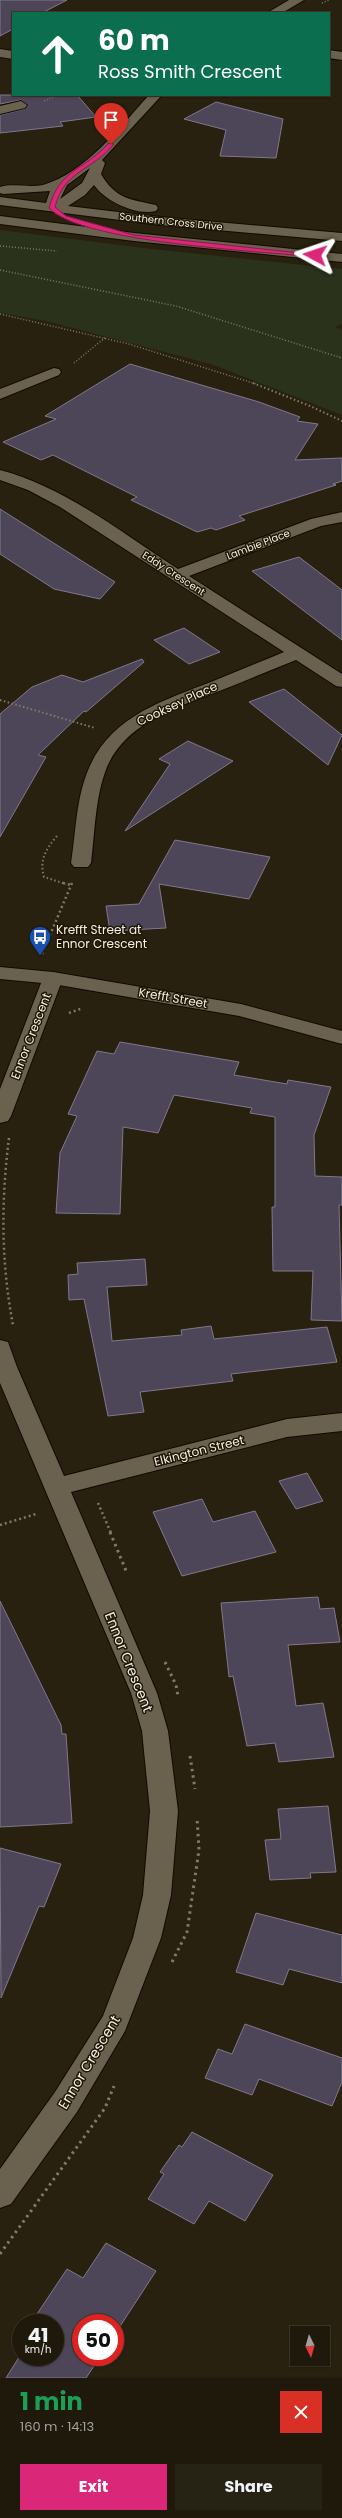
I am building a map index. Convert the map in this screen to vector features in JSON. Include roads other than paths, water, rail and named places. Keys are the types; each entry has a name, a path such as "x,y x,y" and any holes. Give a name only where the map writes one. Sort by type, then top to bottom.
{"street":[{"path":"275,12 298,0"},
{"path":"0,52 12,55"},
{"path":"330,54 342,56"},
{"path":"0,190 43,189 62,182 102,154 155,96"},
{"path":"0,110 21,105"},
{"path":"0,215 33,212 52,208 74,199 95,175 102,154"},
{"path":"95,175 101,188 112,197 130,204 268,230"},
{"path":"52,208 56,193 62,182"},
{"name":"Southern Cross Drive","path":"0,201 160,221 342,237"},
{"path":"52,208 64,218 134,237"},
{"name":"Southern Cross Drive","path":"0,220 134,237 342,258"},
{"path":"0,396 19,385 54,372"},
{"name":"Eddy Crescent","path":"0,475 34,487 66,504 342,682"},
{"name":"Lambie Place","path":"176,575 317,522 342,517"},
{"name":"Cooksey Place","path":"81,863 93,781 102,757 120,735 143,717 172,703 297,653"},
{"name":"Krefft Street","path":"0,973 54,978 241,1010 342,1038"},
{"name":"Ennor Crescent","path":"0,1116 54,978"},
{"name":"Ennor Crescent","path":"0,1348 5,1367 144,1693 155,1731 164,1811 157,1895 147,1938 115,2022 66,2102 0,2194"},
{"name":"Elkington Street","path":"60,1496 287,1428 342,1422"}],"place":[{"name":"Krefft Street at Ennor Crescent","path":"40,956"}]}
